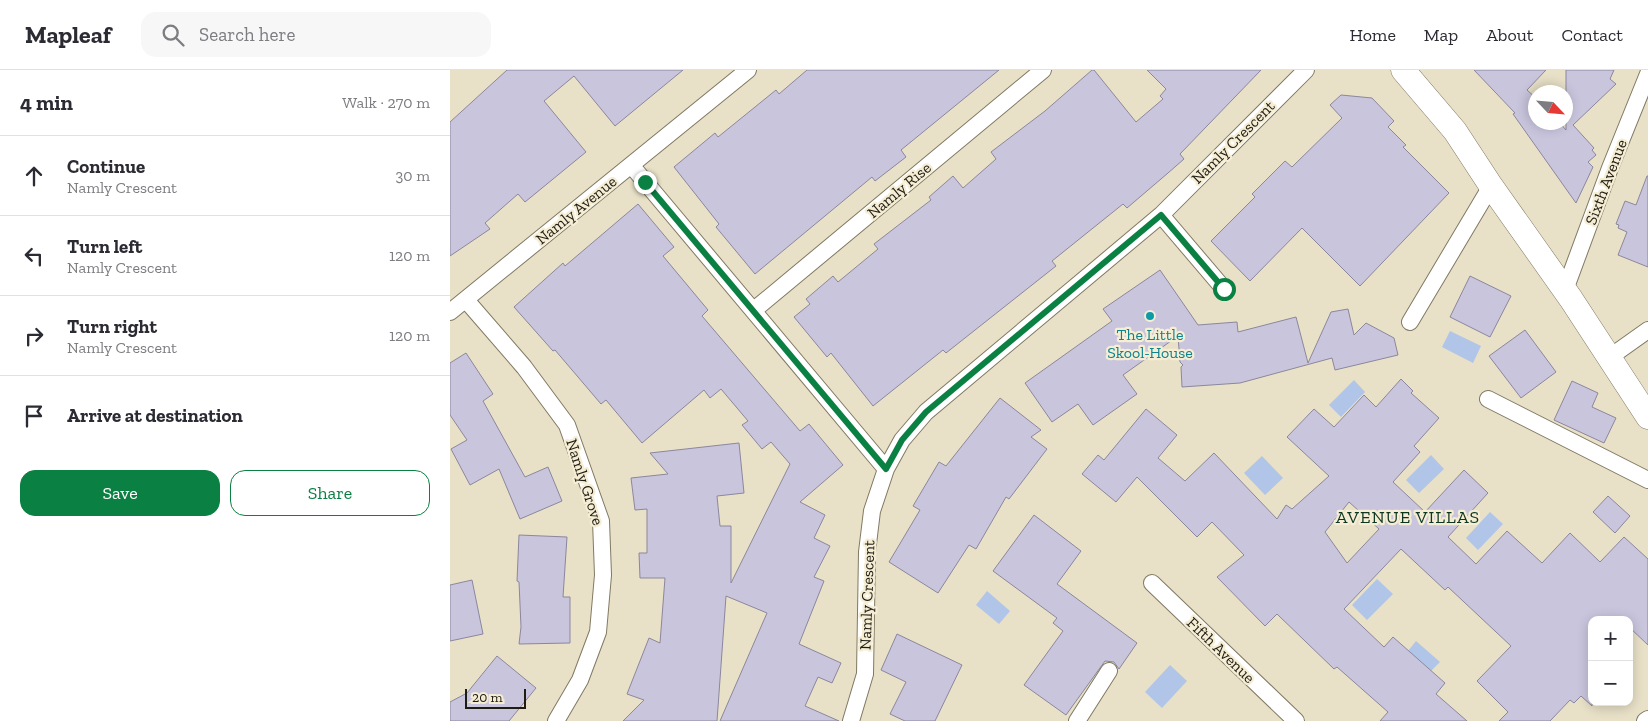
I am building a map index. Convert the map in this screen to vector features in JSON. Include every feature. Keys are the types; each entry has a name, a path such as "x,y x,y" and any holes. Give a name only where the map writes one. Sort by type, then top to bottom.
{"main road":[{"path":"1403,70 1455,131 1491,186 1565,290 1648,418"}],"street":[{"name":"Namly Avenue","path":"450,312 748,70"},
{"name":"Namly Rise","path":"754,310 1043,70"},
{"name":"Namly Crescent","path":"851,721 865,674 867,552 872,510 886,469 902,440 926,412 1161,215 1306,70"},
{"name":"Sixth Avenue","path":"1565,290 1610,168 1648,74"},
{"path":"631,165 886,469"},
{"path":"1410,322 1491,186"},
{"path":"1161,215 1224,289"},
{"name":"Namly Grove","path":"466,300 524,367 567,425 601,521 603,575 598,632 580,680 556,721"},
{"path":"1610,358 1648,330"},
{"path":"1488,399 1648,480"},
{"name":"Fifth Avenue","path":"1152,583 1291,719"},
{"path":"1077,721 1109,671"}],"water":[{"path":"1450,331 1481,346 1473,363 1442,347"},
{"path":"1354,380 1365,392 1341,417 1329,405"},
{"path":"1431,455 1444,469 1419,493 1406,480"},
{"path":"1262,456 1283,478 1265,495 1244,473"},
{"path":"1490,512 1503,524 1478,550 1466,538"},
{"path":"1377,579 1393,594 1367,620 1352,605"},
{"path":"987,591 1010,611 999,624 976,605"},
{"path":"1416,641 1440,662 1431,671 1408,651"},
{"path":"1170,665 1187,681 1162,708 1145,692"}],"building":[{"path":"507,70 683,70 615,126 574,76 544,101 586,152 525,202 518,194 485,223 490,229 450,256 450,122"},
{"path":"807,70 999,70 901,150 906,157 875,181 872,177 755,274 716,227 719,224 674,167 715,133 718,137 776,90 779,94"},
{"path":"1094,70 1136,122 1163,99 1160,96 1166,89 1147,70 1261,70 1180,154 1184,159 1168,173 1127,208 1123,204 1052,261 1056,266 946,353 943,350 873,406 831,353 827,357 794,317 810,304 806,299 833,276 838,282 878,249 874,244 931,200 929,197 953,176 963,188 996,159 991,152 1045,111"},
{"path":"1474,70 1546,70 1532,85 1528,85 1528,130 1573,130 1573,125 1594,148 1592,150 1596,155 1588,162 1593,167 1576,203 1513,114 1515,113"},
{"path":"1566,70 1614,70 1610,79 1616,84 1573,125 1573,85 1566,85"},
{"path":"1341,95 1372,98 1394,121 1388,127 1406,145 1403,147 1449,193 1360,286 1302,228 1250,281 1211,241 1255,197 1252,194 1285,161 1292,167 1342,118 1330,105"},
{"path":"1647,176 1648,267 1618,255 1627,232 1618,228 1619,225 1616,224 1625,201 1636,205"},
{"path":"638,204 674,247 663,256 708,310 702,316 800,431 809,424 843,465 800,502 825,515 814,538 830,546 814,577 824,581 799,644 841,663 832,683 818,677 805,706 839,721 720,721 767,613 726,596 717,721 623,721 644,700 627,694 649,638 660,643 665,578 640,578 639,553 647,553 647,509 635,510 631,478 668,474 650,453 739,443 744,493 717,496 720,526 731,526 731,583 790,464 771,442 762,449 742,425 748,421 721,389 710,398 704,390 642,443 606,400 601,404 555,350 553,351 514,307 563,263 565,266"},
{"path":"1160,270 1198,325 1237,322 1238,332 1296,317 1308,363 1331,312 1348,309 1354,335 1366,323 1394,338 1398,355 1335,370 1332,358 1240,383 1182,387 1181,367 1183,365 1180,362 1178,336 1123,375 1137,394 1093,425 1078,404 1052,422 1025,383 1112,321 1103,309"},
{"path":"1470,276 1511,296 1490,337 1450,317"},
{"path":"1525,330 1556,372 1521,398 1489,356"},
{"path":"466,353 493,394 483,401 525,477 548,467 562,501 520,519 499,469 470,485 451,449 467,440 450,415 450,363"},
{"path":"1401,379 1413,391 1411,393 1439,418 1414,446 1420,452 1393,482 1425,512 1464,470 1488,493 1448,537 1476,564 1507,531 1542,563 1570,533 1600,562 1624,537 1648,559 1648,645 1633,631 1633,616 1588,616 1588,702 1581,696 1574,703 1570,700 1550,721 1499,721 1508,712 1477,681 1511,646 1448,587 1445,590 1401,549 1344,609 1384,647 1393,637 1445,683 1436,694 1467,721 1380,721 1388,712 1337,667 1334,669 1277,614 1265,626 1217,577 1244,555 1212,522 1197,537 1137,477 1116,502 1082,474 1098,455 1104,460 1146,409 1177,435 1158,458 1185,481 1214,453 1277,519 1286,505 1292,509 1329,476 1287,437 1314,409 1334,427 1364,395 1376,407","holes":["1349,502 1379,529 1347,563 1325,532"]},
{"path":"1572,381 1598,393 1592,407 1616,418 1604,443 1554,420"},
{"path":"1000,398 1041,430 1031,437 1047,449 1009,499 1006,497 976,549 969,545 938,593 889,562 920,510 913,506 939,462 946,466"},
{"path":"1608,496 1630,516 1615,533 1593,512"},
{"path":"1034,515 1081,551 1057,584 1137,643 1119,669 1114,662 1105,661 1066,715 1024,685 1063,631 1053,623 1057,618 993,571"},
{"path":"519,535 567,537 563,597 570,597 570,643 519,644 521,627 519,582 517,581"},
{"path":"472,580 483,634 450,641 450,585"},
{"path":"897,634 962,665 935,721 905,721 890,714 906,682 881,670"},
{"path":"497,656 536,688 509,721 450,721 450,702 467,693"}],"place":[{"name":"The Little Skool-House","path":"1150,316"}],"district":[{"name":"AVENUE VILLAS","path":"1408,517"}],"route":[{"path":"645,182 810,376 886,469 902,440 926,412 1161,215 1224,289"}]}
